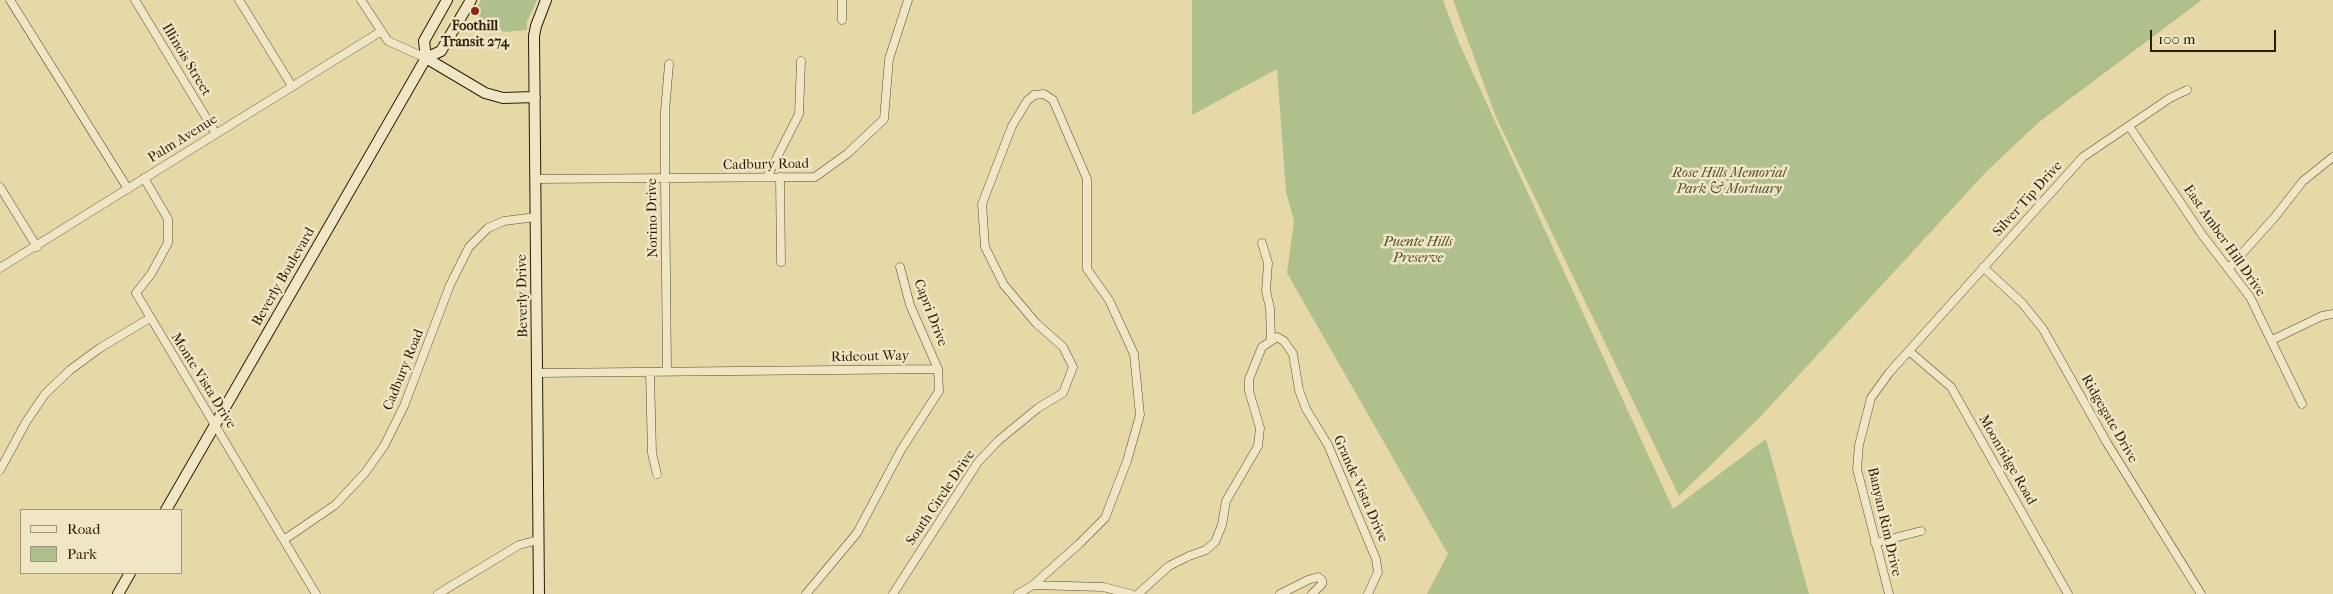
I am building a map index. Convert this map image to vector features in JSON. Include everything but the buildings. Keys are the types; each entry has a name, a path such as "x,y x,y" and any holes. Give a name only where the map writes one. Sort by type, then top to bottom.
{"street":[{"path":"22,0 12,3 128,189"},
{"name":"Illinois Street","path":"135,0 216,134"},
{"path":"239,0 292,86"},
{"path":"361,0 380,32 388,41 426,58 485,93 503,98 535,97"},
{"name":"Beverly Boulevard","path":"426,58 424,41 447,0"},
{"name":"Beverly Boulevard","path":"167,509 426,58 441,51 471,0"},
{"name":"Beverly Drive","path":"539,594 534,36 546,0"},
{"path":"842,0 842,20"},
{"name":"Cadbury Road","path":"535,179 815,177 847,154 884,119 890,60 908,0"},
{"name":"Palm Avenue","path":"0,268 37,247 144,178 380,32"},
{"path":"767,177 799,114 801,61"},
{"name":"Norino Drive","path":"667,371 664,178 665,112 669,64"},
{"name":"Silver Tip Drive","path":"1908,351 2083,157 2170,98 2187,90"},
{"name":"South Circle Drive","path":"893,594 978,462 999,440 1038,408 1063,393 1074,367 1063,348 1036,324 1004,286 985,247 982,204 1012,126 1027,101 1034,94 1044,94 1053,100 1087,179 1087,269 1109,300 1134,354 1140,415 1127,462 1105,518 1033,585"},
{"name":"East Amber Hill Drive","path":"2129,126 2203,236 2250,297 2302,404"},
{"path":"2229,268 2274,218 2303,181 2333,156"},
{"path":"780,177 781,262"},
{"name":"Monte Vista Drive","path":"144,178 168,219 168,243 151,274 136,293 285,539 316,594"},
{"path":"0,187 37,247"},
{"name":"Cadbury Road","path":"285,539 335,505 365,473 384,446 404,406 450,285 469,247 488,228 504,221 536,217"},
{"path":"1138,594 1169,566 1188,556 1206,550 1215,542 1222,525 1226,501 1258,446 1260,428 1249,391 1249,379 1262,347 1271,340 1270,308 1266,291 1268,263 1262,243"},
{"name":"Capri Drive","path":"900,267 910,305 938,368"},
{"name":"Ridgegate Drive","path":"1983,267 2022,303 2043,329 2107,443 2201,594"},
{"path":"2272,340 2322,316 2333,314"},
{"path":"0,470 26,422 45,394 70,370 100,348 150,318"},
{"name":"Grande Vista Drive","path":"1271,340 1277,337 1284,341 1292,354 1299,390 1306,409 1328,445 1376,559 1378,572 1368,594"},
{"name":"Banyan Rim Drive","path":"1889,594 1874,543 1857,469 1859,445 1871,398 1908,351"},
{"name":"Moonridge Road","path":"1908,351 1951,387 2068,594"},
{"path":"806,594 857,533 901,450 936,398 939,384 938,368"},
{"name":"Rideout Way","path":"537,373 938,368"},
{"path":"650,372 652,453 657,474"},
{"path":"1874,543 1921,531"},
{"path":"438,594 520,545 538,540"},
{"path":"118,594 129,574"},
{"path":"1280,594 1318,577 1322,580 1322,584 1312,594"},
{"path":"1018,594 1033,585 1103,588 1121,590 1131,594"}],"green space":[{"path":"481,0 537,0 527,22 527,30 504,32 477,15 480,10 477,7"},
{"name":"Puente Hills Preserve","path":"1192,0 1443,0 1459,43 1673,509 1766,439 1809,594 1427,594 1448,554 1287,273 1294,221 1286,192 1277,69 1192,115"},
{"name":"Rose Hills Memorial Park & Mortuary","path":"1453,0 2202,0 2039,122 1987,171 1761,416 1679,496 1496,117"}],"place":[{"name":"Foothill Transit 274","path":"475,11"}]}
